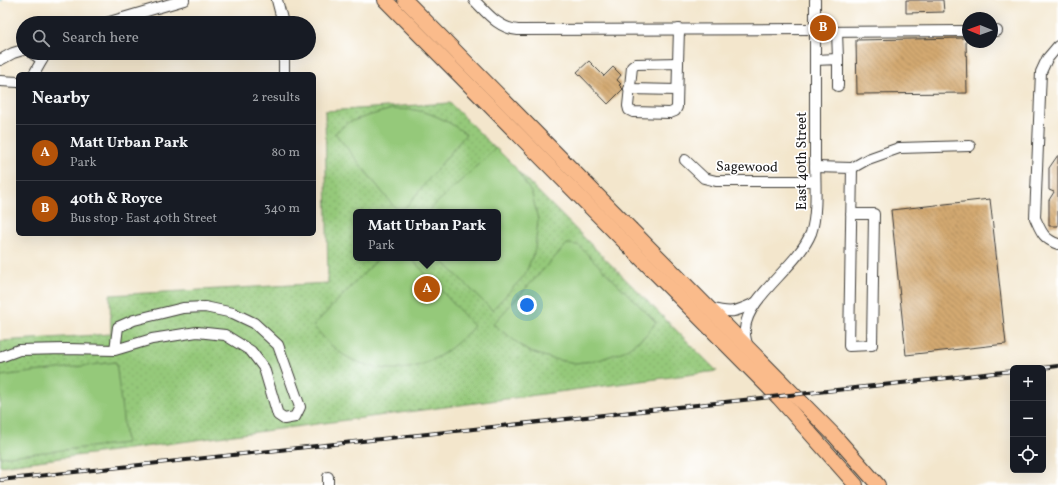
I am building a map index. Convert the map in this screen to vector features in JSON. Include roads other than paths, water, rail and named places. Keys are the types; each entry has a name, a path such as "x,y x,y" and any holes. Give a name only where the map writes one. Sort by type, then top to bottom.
{"highway":[{"path":"386,0 779,398 856,485"},
{"path":"405,0 834,435 878,485"}],"street":[{"path":"130,16 184,0"},
{"path":"277,0 281,16"},
{"path":"474,0 490,16 503,26 522,30 679,29 815,30 837,32 962,31"},
{"name":"East 40th Street","path":"755,303 795,259 808,239 813,226 815,181 815,0"},
{"path":"678,63 636,64 632,67 629,89 629,110 633,112 675,112 677,107 679,29"},
{"path":"837,32 838,86"},
{"path":"1058,46 1047,59 1041,72 1035,218 1043,236 1058,244"},
{"path":"0,60 16,52"},
{"path":"815,60 838,59"},
{"path":"35,72 42,60"},
{"path":"284,60 284,72"},
{"path":"0,81 16,82"},
{"path":"629,89 677,90"},
{"path":"815,168 852,168 868,159 899,148 970,146"},
{"name":"Sagewood","path":"685,160 704,178 716,181 815,181"},
{"path":"851,214 874,214 872,345 849,346 851,214 852,168"},
{"path":"708,307 723,312 736,312 755,303"},
{"path":"748,347 745,328 746,321 755,303"},
{"path":"0,357 19,350 115,350 152,339 197,332 225,335 251,351 264,368 278,415 284,419 295,417 300,407 278,344 254,322 233,313 205,307 183,308 134,320 118,327 115,350"}],"railway":[{"path":"1046,368 1058,366"},
{"path":"0,480 1010,371"}],"place":[{"name":"40th & Royce","path":"823,28"},
{"name":"Matt Urban Park","path":"427,289"}]}
